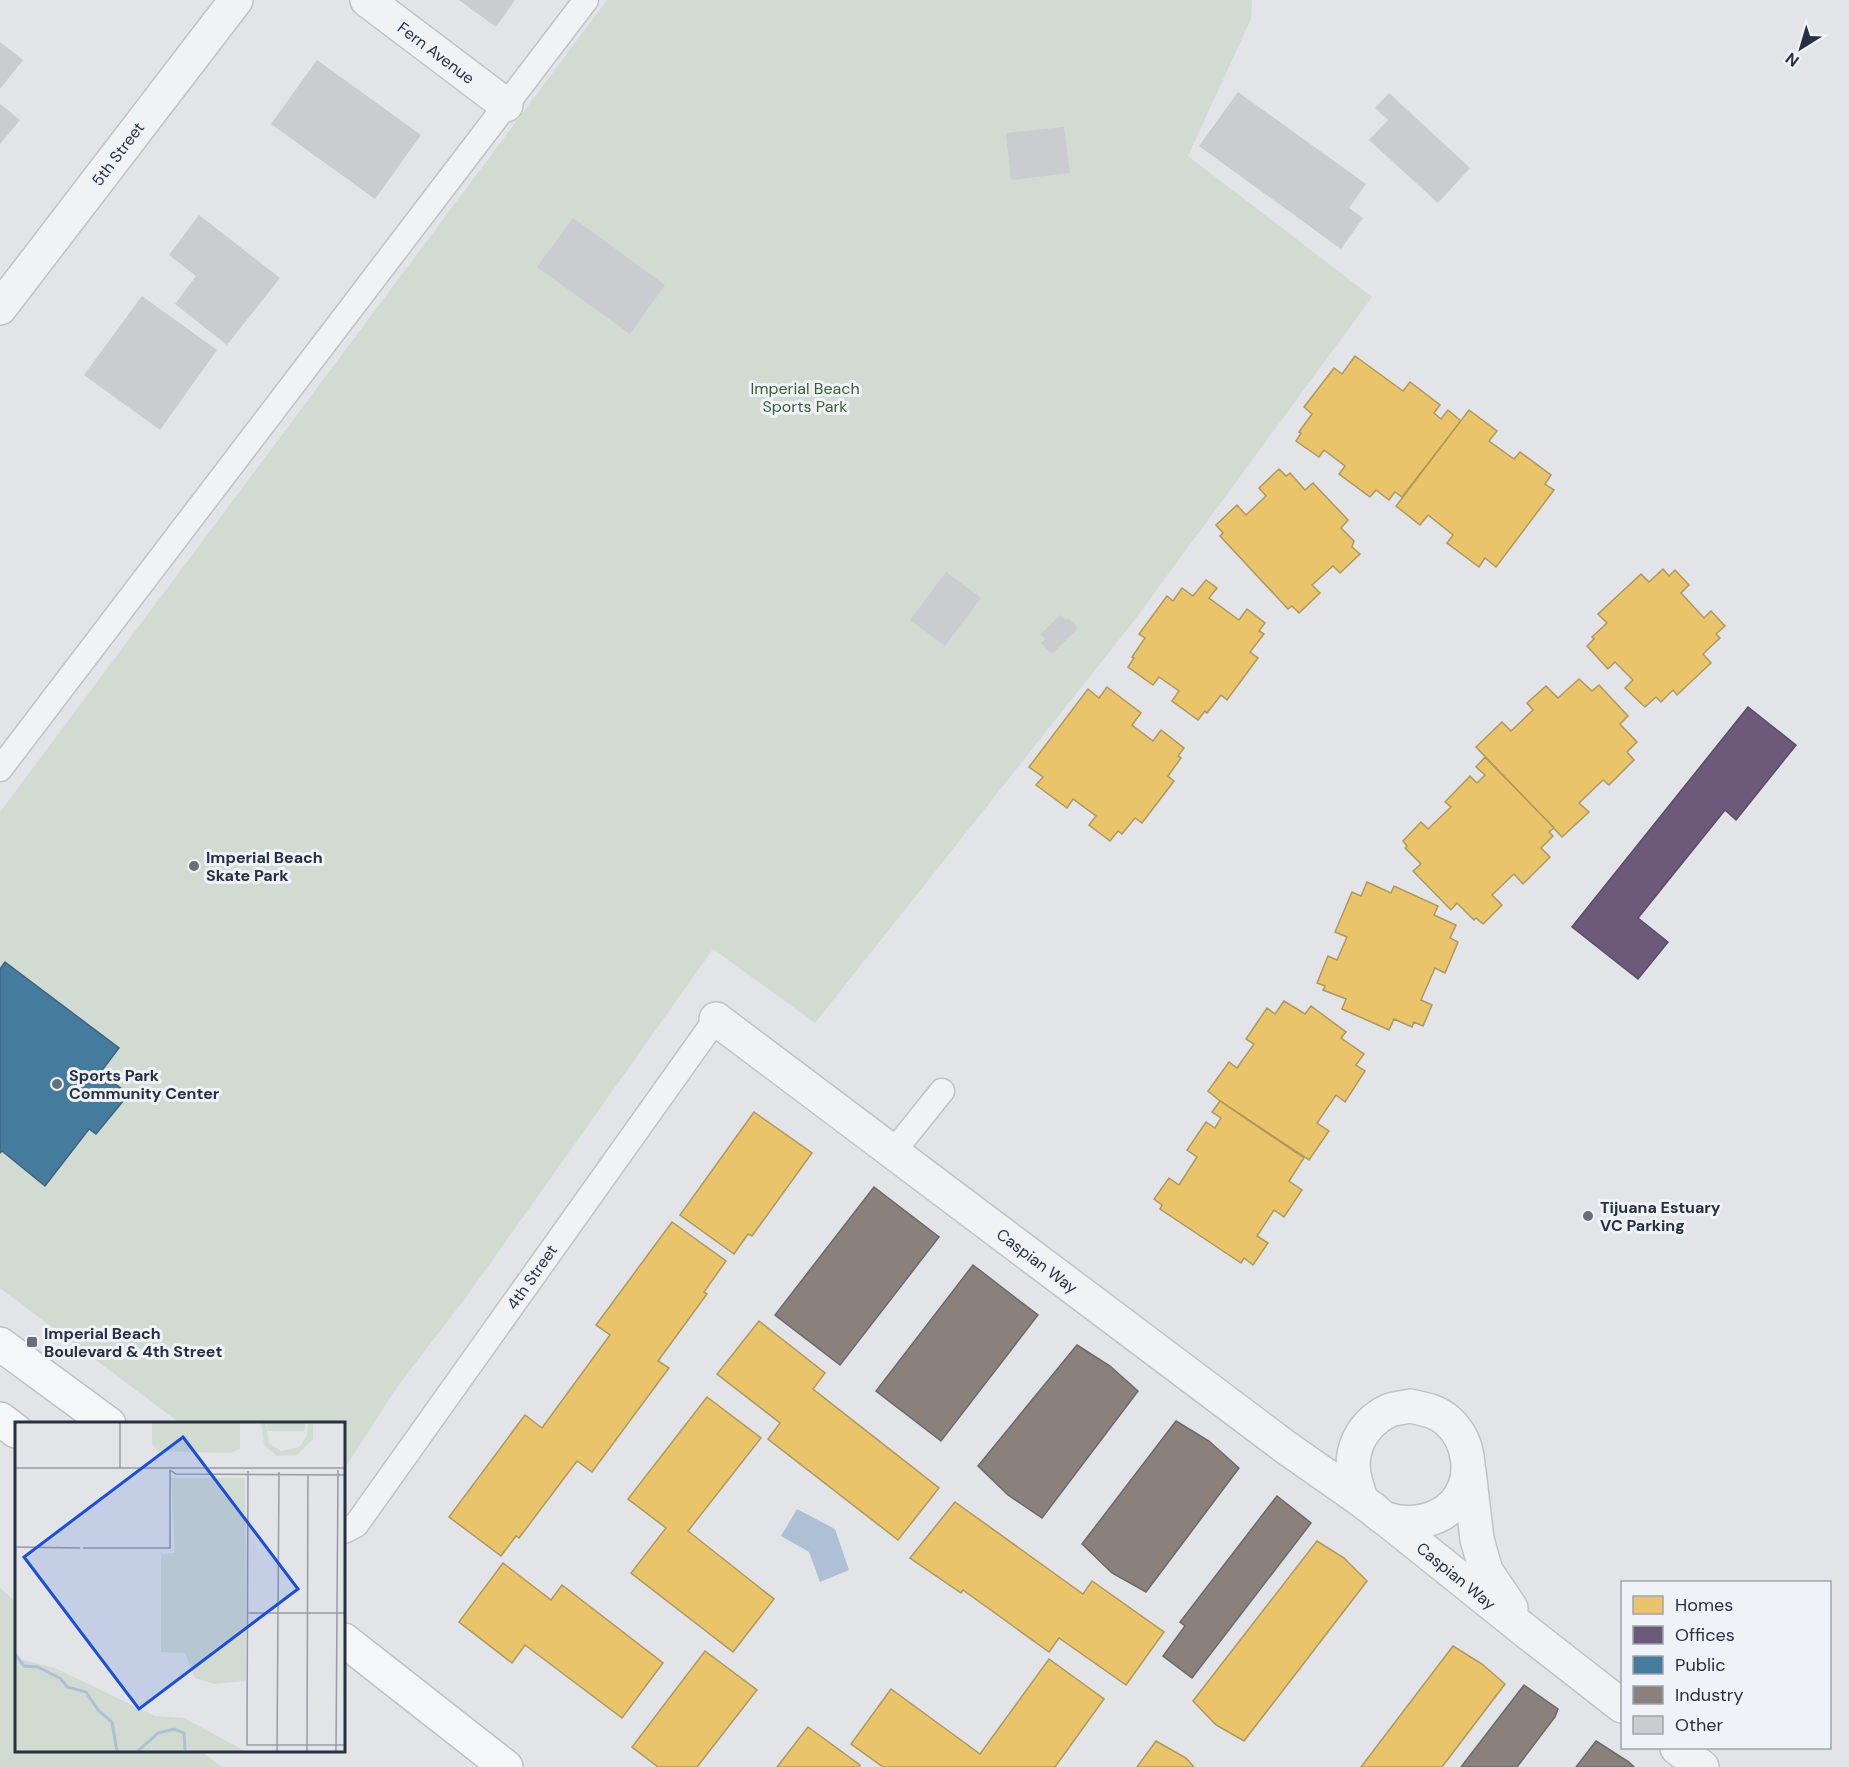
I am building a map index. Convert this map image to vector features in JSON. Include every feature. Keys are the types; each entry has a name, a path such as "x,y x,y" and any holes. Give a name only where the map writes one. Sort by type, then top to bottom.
{"main road":[{"path":"0,1344 106,1422"},
{"path":"0,1419 15,1430"},
{"path":"345,1641 506,1767"}],"street":[{"name":"5th Street","path":"0,308 236,0"},
{"name":"Fern Avenue","path":"366,0 506,105"},
{"name":"Caspian Way","path":"716,1019 1284,1446 1373,1509 1621,1704"},
{"name":"Caspian Way","path":"1468,1468 1464,1486 1455,1502 1441,1514 1424,1521 1405,1522 1373,1509 1353,1473 1354,1453 1360,1435 1373,1420 1390,1410 1410,1406 1429,1410 1446,1419 1459,1433 1466,1450 1477,1539 1486,1571 1527,1632"},
{"path":"1678,1749 1702,1767"}],"lane":[{"path":"0,769 586,0"},
{"name":"4th Street","path":"345,1530 356,1525 716,1019"},
{"path":"893,1152 942,1090"}],"green space":[{"name":"Imperial Beach Sports Park","path":"607,0 1252,0 1251,19 1188,156 1372,297 1133,622 815,1023 713,949 467,1296 397,1387 345,1468 345,1422 179,1422 0,1288 0,812"},
{"path":"0,1588 15,1601 15,1752 202,1752 222,1767 0,1767"}],"water":[{"path":"797,1509 835,1529 849,1570 820,1582 809,1552 781,1536"}],"building: Homes":[{"path":"1355,356 1403,391 1410,382 1440,405 1434,413 1441,419 1448,410 1461,421 1402,497 1395,492 1389,500 1376,490 1370,497 1339,474 1345,466 1324,450 1319,457 1296,441 1301,433 1299,432 1312,414 1304,407 1334,368 1342,374"},
{"path":"1469,410 1497,431 1489,441 1514,459 1520,452 1551,475 1545,484 1554,490 1496,567 1485,558 1479,567 1447,543 1453,535 1428,515 1420,525 1396,506"},
{"path":"1279,469 1286,476 1290,473 1305,490 1313,483 1348,520 1341,528 1354,541 1352,547 1360,554 1340,573 1333,566 1312,585 1320,593 1299,613 1292,606 1288,609 1220,536 1223,533 1216,525 1237,505 1246,515 1266,496 1259,488"},
{"path":"1663,569 1669,576 1675,570 1689,585 1681,593 1704,618 1711,611 1725,626 1716,634 1720,638 1703,654 1711,663 1677,695 1673,690 1661,702 1656,697 1645,707 1625,688 1633,680 1615,662 1608,669 1587,646 1594,639 1592,637 1607,623 1598,614 1641,574 1649,582"},
{"path":"1206,580 1217,588 1209,598 1239,620 1247,609 1265,623 1259,631 1264,634 1250,652 1258,658 1227,700 1221,695 1207,713 1205,711 1198,720 1172,701 1179,691 1159,677 1153,685 1128,667 1145,638 1139,634 1167,596 1173,601 1182,588 1193,596"},
{"path":"1579,679 1592,691 1599,685 1628,716 1620,724 1637,742 1627,752 1634,760 1609,785 1603,780 1579,803 1589,812 1562,837 1476,747 1502,722 1511,731 1533,710 1527,703 1546,686 1558,698"},
{"path":"1107,687 1141,713 1132,725 1153,741 1161,730 1184,748 1178,756 1181,758 1168,776 1174,781 1142,823 1135,818 1122,834 1118,831 1110,841 1089,825 1096,816 1073,799 1067,808 1036,785 1043,777 1029,767 1088,689 1099,698"},
{"path":"1485,757 1554,828 1549,832 1553,836 1541,848 1550,857 1523,884 1514,874 1492,895 1502,905 1483,924 1476,918 1474,920 1457,903 1451,910 1413,871 1421,864 1405,848 1407,846 1403,841 1421,822 1428,829 1451,807 1445,802 1470,776 1477,783 1485,775 1476,767"},
{"path":"1367,882 1391,893 1394,886 1438,906 1434,915 1456,925 1450,938 1458,942 1445,973 1435,968 1421,1000 1432,1005 1423,1026 1414,1022 1412,1027 1394,1019 1389,1030 1342,1009 1346,999 1323,990 1325,986 1317,983 1328,956 1337,960 1347,937 1335,932 1352,892 1361,896"},
{"path":"1284,1001 1305,1014 1311,1006 1346,1032 1341,1038 1364,1054 1356,1065 1365,1071 1345,1102 1336,1095 1317,1123 1329,1131 1309,1160 1208,1091 1229,1062 1237,1068 1254,1044 1246,1039 1267,1008 1275,1014"},
{"path":"1220,1101 1304,1158 1289,1181 1302,1190 1284,1217 1274,1210 1257,1236 1268,1243 1253,1265 1244,1258 1241,1263 1160,1209 1162,1205 1154,1199 1169,1178 1179,1185 1197,1157 1187,1150 1206,1122 1215,1128 1221,1118 1212,1112"},
{"path":"754,1112 812,1153 752,1236 748,1234 734,1254 680,1215"},
{"path":"672,1222 726,1261 704,1292 707,1294 658,1361 669,1368 592,1472 577,1461 519,1538 516,1536 501,1556 449,1517 525,1415 542,1428 610,1335 596,1325"},
{"path":"759,1321 825,1373 813,1389 939,1488 898,1540 768,1439 780,1423 717,1374"},
{"path":"707,1397 761,1438 688,1531 774,1599 733,1652 631,1573 666,1528 628,1499"},
{"path":"955,1502 1083,1594 1092,1581 1164,1632 1126,1685 1059,1638 1049,1652 963,1590 961,1593 910,1558"},
{"path":"1317,1541 1344,1558 1367,1581 1244,1741 1216,1725 1193,1701"},
{"path":"503,1563 551,1600 562,1585 663,1663 622,1718 525,1645 512,1663 459,1622"},
{"path":"1453,1646 1482,1664 1505,1684 1442,1767 1361,1767"},
{"path":"705,1651 757,1690 697,1767 658,1767 632,1747"},
{"path":"1049,1659 1104,1699 1055,1767 883,1767 851,1744 891,1689 980,1754"},
{"path":"808,1727 860,1765 859,1767 777,1767"},
{"path":"1156,1741 1186,1758 1194,1767 1137,1767"}],"building: Offices":[{"path":"1748,707 1796,745 1736,820 1725,810 1638,918 1668,942 1638,979 1572,927"}],"building: Public":[{"name":"Sports Park Community Center","path":"5,962 119,1048 100,1073 129,1094 96,1134 89,1129 45,1186 2,1151 0,1153 0,969"}],"building: Industry":[{"path":"874,1187 939,1237 840,1365 775,1315"},
{"path":"973,1265 1038,1315 941,1441 876,1391"},
{"path":"1077,1345 1110,1366 1138,1391 1042,1518 1008,1495 978,1466"},
{"path":"1176,1421 1209,1441 1239,1468 1146,1592 1112,1573 1082,1544"},
{"path":"1277,1496 1311,1523 1192,1678 1163,1656 1185,1626 1180,1622"},
{"path":"1524,1685 1558,1709 1555,1717 1517,1767 1461,1767"},
{"path":"1596,1741 1629,1762 1634,1767 1576,1767"}],"building: Other":[{"path":"459,0 515,0 496,27"},
{"path":"0,42 23,60 0,89"},
{"path":"317,60 421,135 375,199 271,124"},
{"path":"1238,92 1366,184 1349,208 1363,218 1341,249 1199,146"},
{"path":"1389,93 1470,168 1438,203 1369,140 1388,120 1375,108"},
{"path":"0,104 20,120 0,144"},
{"path":"1064,127 1070,173 1011,180 1006,133"},
{"path":"199,215 280,278 227,345 175,304 196,276 169,255"},
{"path":"573,218 665,285 630,334 537,267"},
{"path":"142,296 217,350 160,430 84,375"},
{"path":"946,572 981,598 945,646 910,620"},
{"path":"1060,615 1066,620 1068,618 1078,628 1052,654 1041,643 1046,639 1041,634"}],"place":[{"name":"Imperial Beach Skate Park","path":"194,866"},
{"name":"Sports Park Community Center","path":"57,1084"},
{"name":"Tijuana Estuary VC Parking","path":"1588,1216"},
{"name":"Imperial Beach Boulevard & 4th Street","path":"32,1342"}]}
